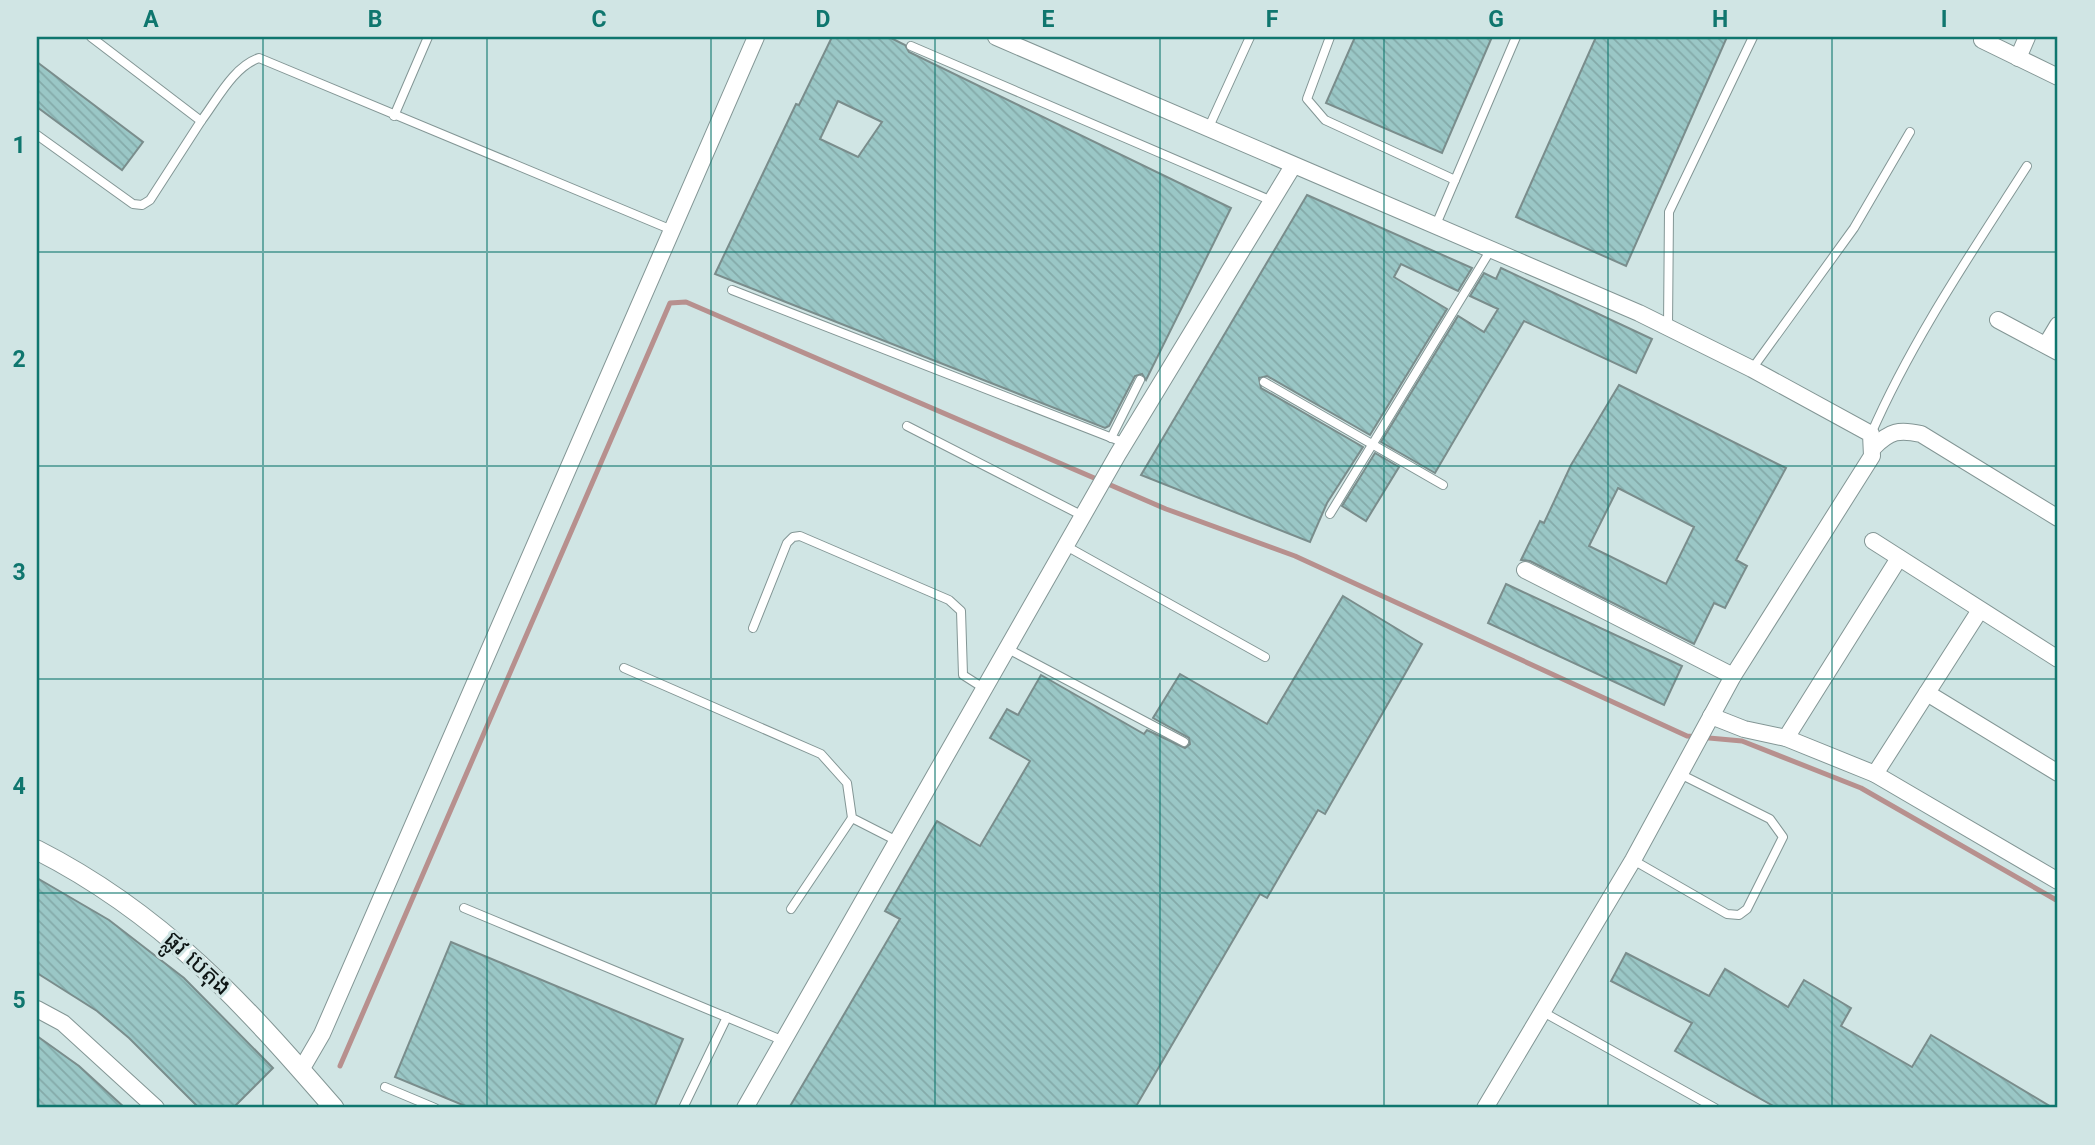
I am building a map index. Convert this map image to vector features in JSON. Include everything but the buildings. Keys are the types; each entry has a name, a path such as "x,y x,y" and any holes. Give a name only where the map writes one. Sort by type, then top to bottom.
{"street":[{"path":"301,1070 322,1034 756,37"},
{"path":"996,37 1668,327 1752,369 1872,440"},
{"path":"2018,58 2027,37"},
{"path":"1982,40 2058,77"},
{"path":"745,1108 1086,511 1118,445 1293,166"},
{"path":"1998,320 2052,349 2058,325"},
{"path":"1872,440 1895,431 1921,434 2058,518"},
{"path":"1485,1108 1633,860 1733,676 1821,542 1872,456 1872,440"},
{"path":"1872,541 2058,659"},
{"path":"1786,737 1899,558"},
{"path":"1524,570 1733,676"},
{"path":"1875,774 1980,610"},
{"path":"1927,692 2058,773"},
{"path":"1709,720 1786,737 1875,774 2058,881"},
{"name":"ផ្លូវ បេតុង","path":"37,850 129,904 160,927 237,1000 334,1108"},
{"path":"37,1009 63,1023 156,1108"}],"lane":[{"path":"91,37 201,121"},
{"path":"394,116 428,37"},
{"path":"1208,129 1250,37"},
{"path":"1330,37 1310,83 1307,99 1325,120 1455,180"},
{"path":"1435,227 1516,37"},
{"path":"1668,327 1669,212 1753,37"},
{"path":"911,46 1272,201"},
{"path":"37,135 133,204 142,205 150,200 201,121 246,63 258,58 672,230"},
{"path":"1752,369 1854,228 1910,132"},
{"path":"1872,440 1883,406 1972,251 2027,166"},
{"path":"1330,514 1490,251"},
{"path":"732,290 1118,445 1140,380"},
{"path":"1264,382 1443,485"},
{"path":"907,426 1086,511"},
{"path":"753,628 787,543 793,537 800,536 949,600 961,611 963,675 985,689"},
{"path":"1066,546 1265,657"},
{"path":"1008,649 1185,742"},
{"path":"624,668 821,754 847,783 852,818 791,909"},
{"path":"1633,860 1727,914 1739,915 1747,909 1783,837 1770,819 1680,774"},
{"path":"852,818 899,842"},
{"path":"464,908 784,1041"},
{"path":"1543,1012 1715,1108"},
{"path":"683,1108 727,1017"},
{"path":"385,1087 435,1108"}],"waterway":[{"path":"340,1066 670,303 686,302 1166,509 1295,556 1687,736 1742,741 1861,788 2058,901"}]}
